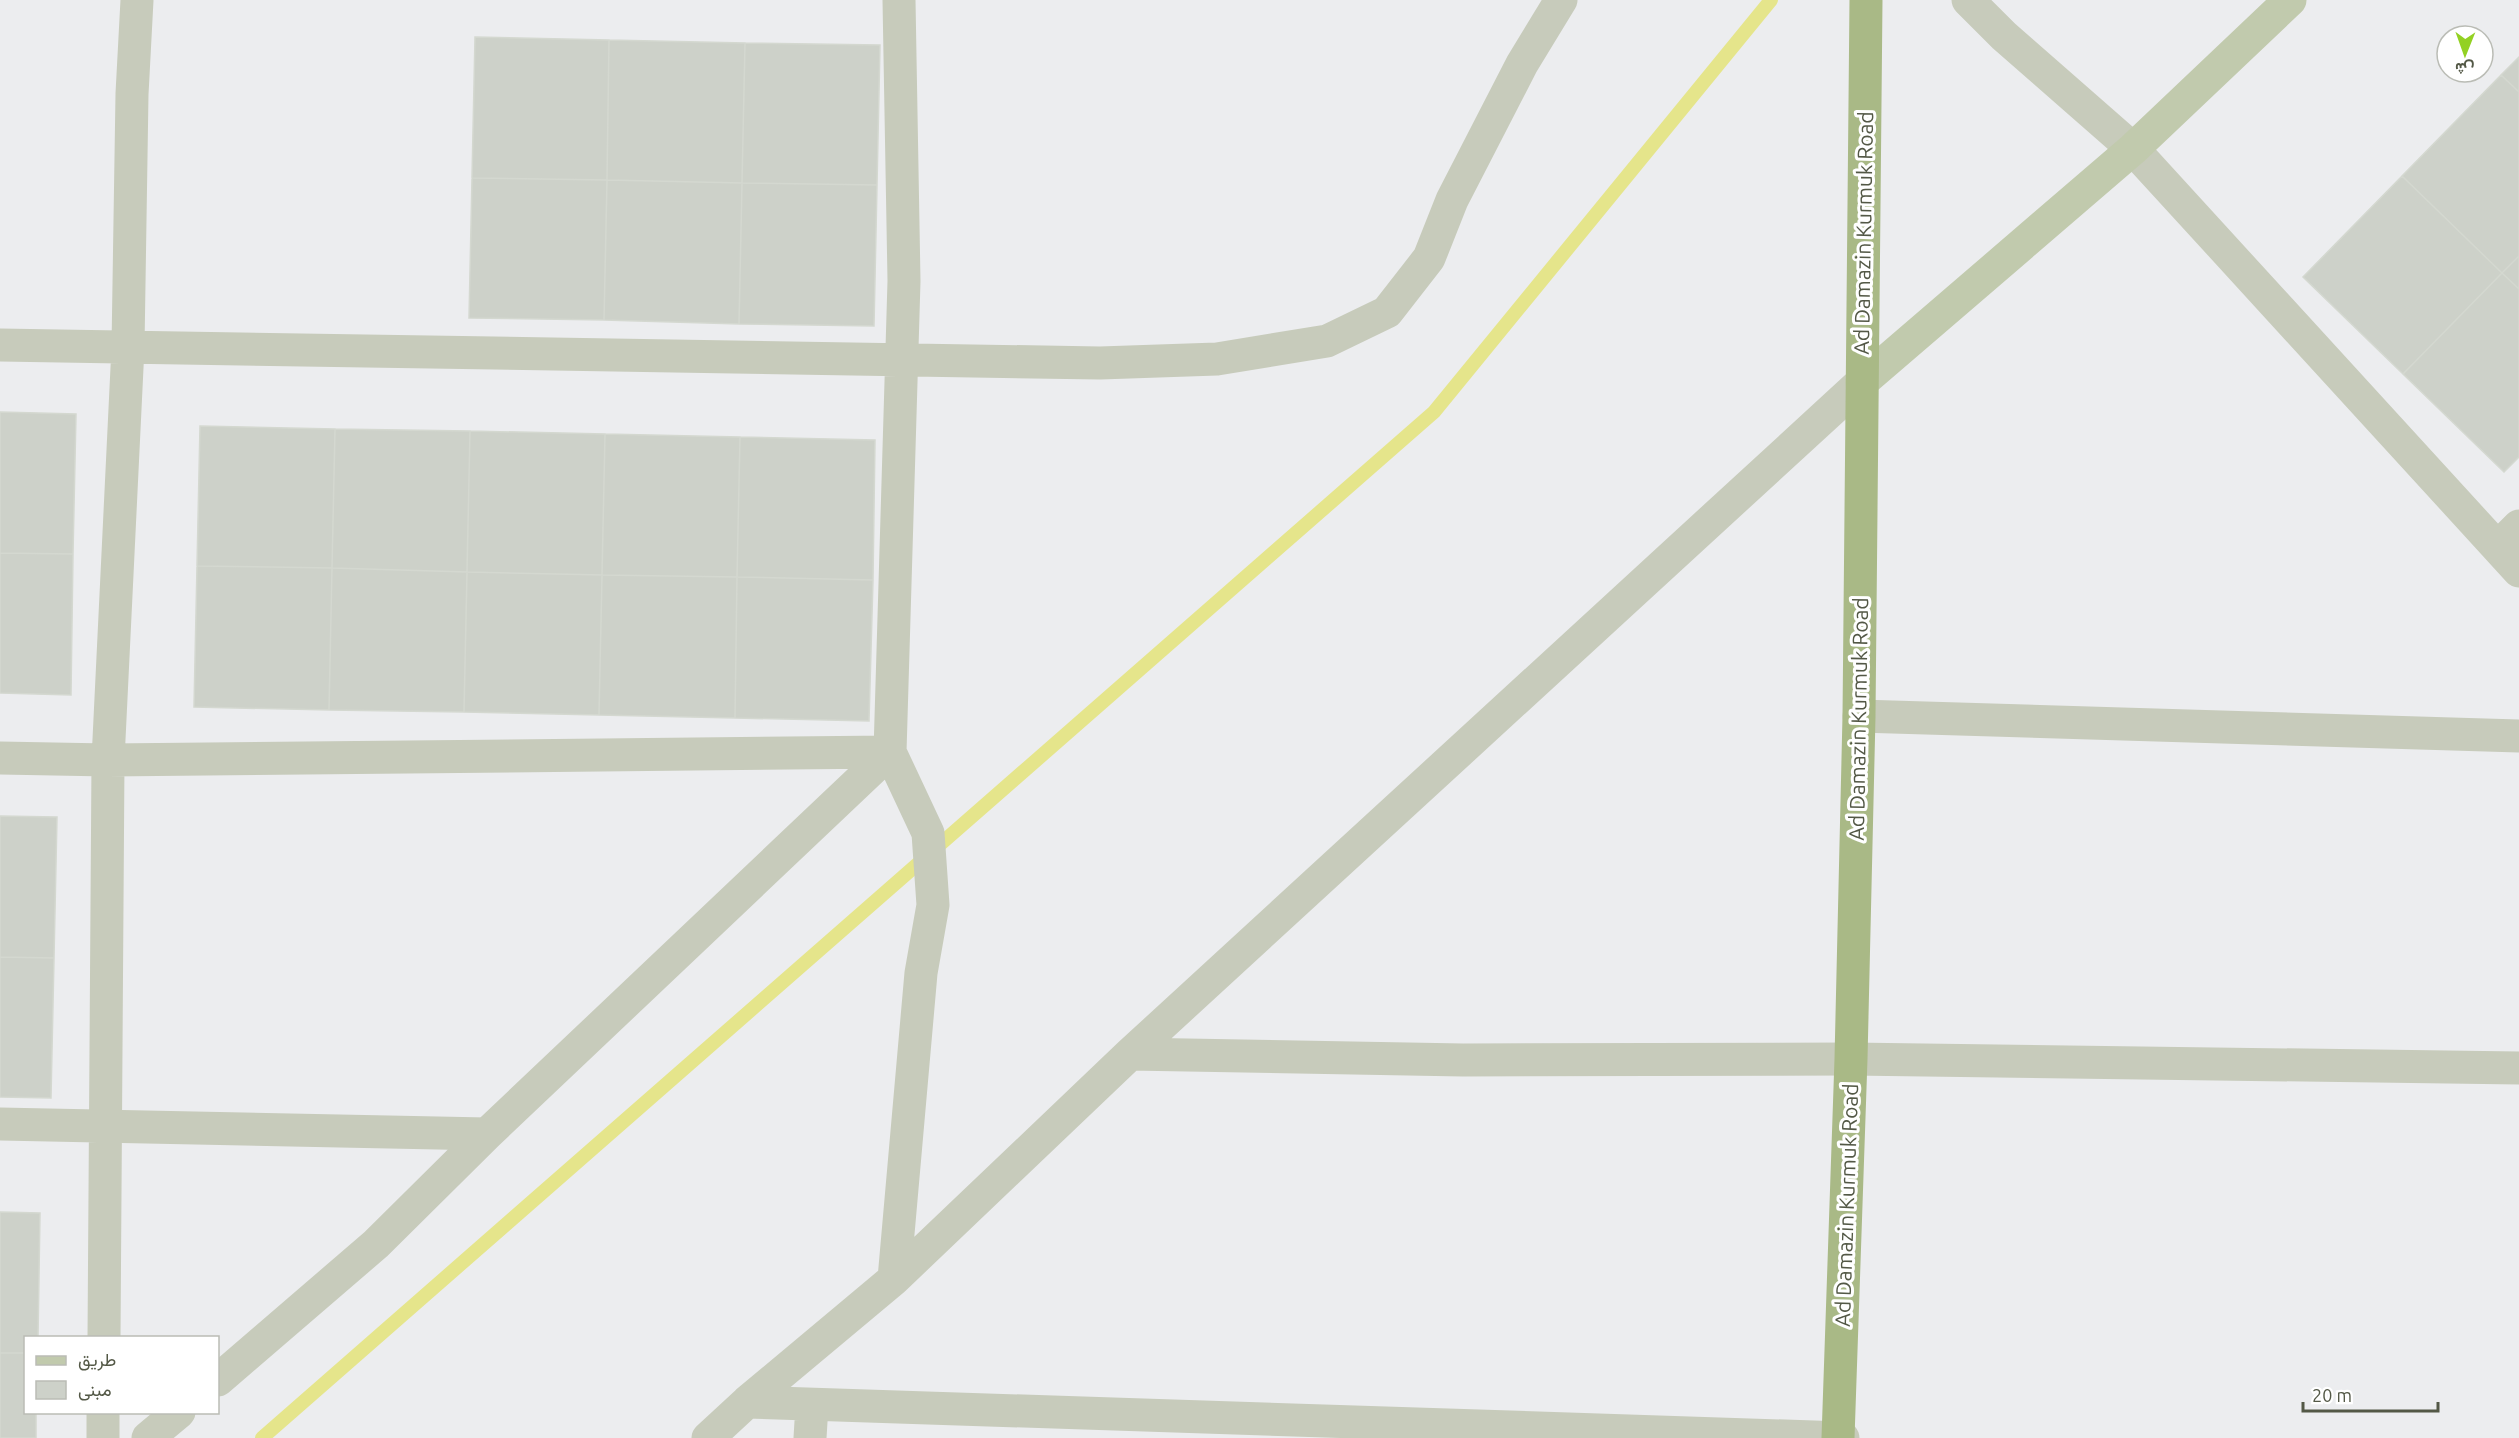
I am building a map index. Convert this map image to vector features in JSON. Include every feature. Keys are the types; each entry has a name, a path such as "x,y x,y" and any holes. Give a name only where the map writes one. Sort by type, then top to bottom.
{"highway":[{"name":"Ad Damazin Kurmuk Road","path":"1840,1438 1859,716 1866,0"}],"main road":[{"path":"1862,382 2133,149 2290,0"}],"street":[{"path":"104,1336 108,760 128,347 132,94 137,0"},
{"path":"894,1279 921,973 933,905 928,833 890,752 904,281 899,0"},
{"path":"0,345 1100,363 1217,359 1327,340 1387,312 1429,258 1452,200 1468,168 1522,64 1561,0"},
{"path":"1968,0 2004,36 2133,149 2508,536 2519,570"},
{"path":"708,1438 747,1402 894,1279 1130,1054 1862,382"},
{"path":"1859,716 2519,736"},
{"path":"0,758 108,760 890,752"},
{"path":"219,1379 376,1244 487,1134 890,752"},
{"path":"1130,1054 1463,1060 1851,1059 2519,1068"},
{"path":"0,1124 487,1134"},
{"path":"747,1402 1840,1438"},
{"path":"810,1438 812,1405"},
{"path":"103,1414 103,1438"},
{"path":"148,1438 177,1414"}],"building":[{"path":"475,37 609,40 607,180 472,178"},
{"path":"609,40 745,43 742,183 607,180"},
{"path":"745,43 880,45 877,185 742,183"},
{"path":"2519,57 2519,92 2501,75"},
{"path":"2501,75 2519,92 2519,256 2502,273 2402,176 2492,84 2495,84"},
{"path":"2402,176 2502,273 2403,374 2303,277"},
{"path":"472,178 607,180 604,320 469,318"},
{"path":"607,180 742,183 739,324 604,320"},
{"path":"742,183 877,185 874,326 739,324"},
{"path":"2519,256 2519,289 2502,273"},
{"path":"2502,273 2519,289 2519,457 2504,472 2403,374"},
{"path":"0,412 76,414 73,554 0,553"},
{"path":"200,426 335,429 332,568 197,566"},
{"path":"335,429 470,431 467,572 332,568"},
{"path":"470,431 605,434 602,575 467,572"},
{"path":"605,434 740,437 737,577 602,575"},
{"path":"740,437 875,440 873,580 737,577"},
{"path":"0,553 73,554 71,695 0,693"},
{"path":"197,566 332,568 329,710 194,707"},
{"path":"332,568 467,572 464,712 329,710"},
{"path":"467,572 602,575 599,715 464,712"},
{"path":"602,575 737,577 735,718 599,715"},
{"path":"737,577 873,580 869,721 735,718"},
{"path":"0,816 57,817 54,958 0,957"},
{"path":"0,957 54,958 51,1098 0,1097"},
{"path":"0,1212 40,1213 38,1336 24,1336 24,1353 0,1353"},
{"path":"0,1353 24,1353 24,1414 36,1414 36,1438 0,1438"}],"waterway":[{"path":"262,1438 1434,412 1771,0"}]}
